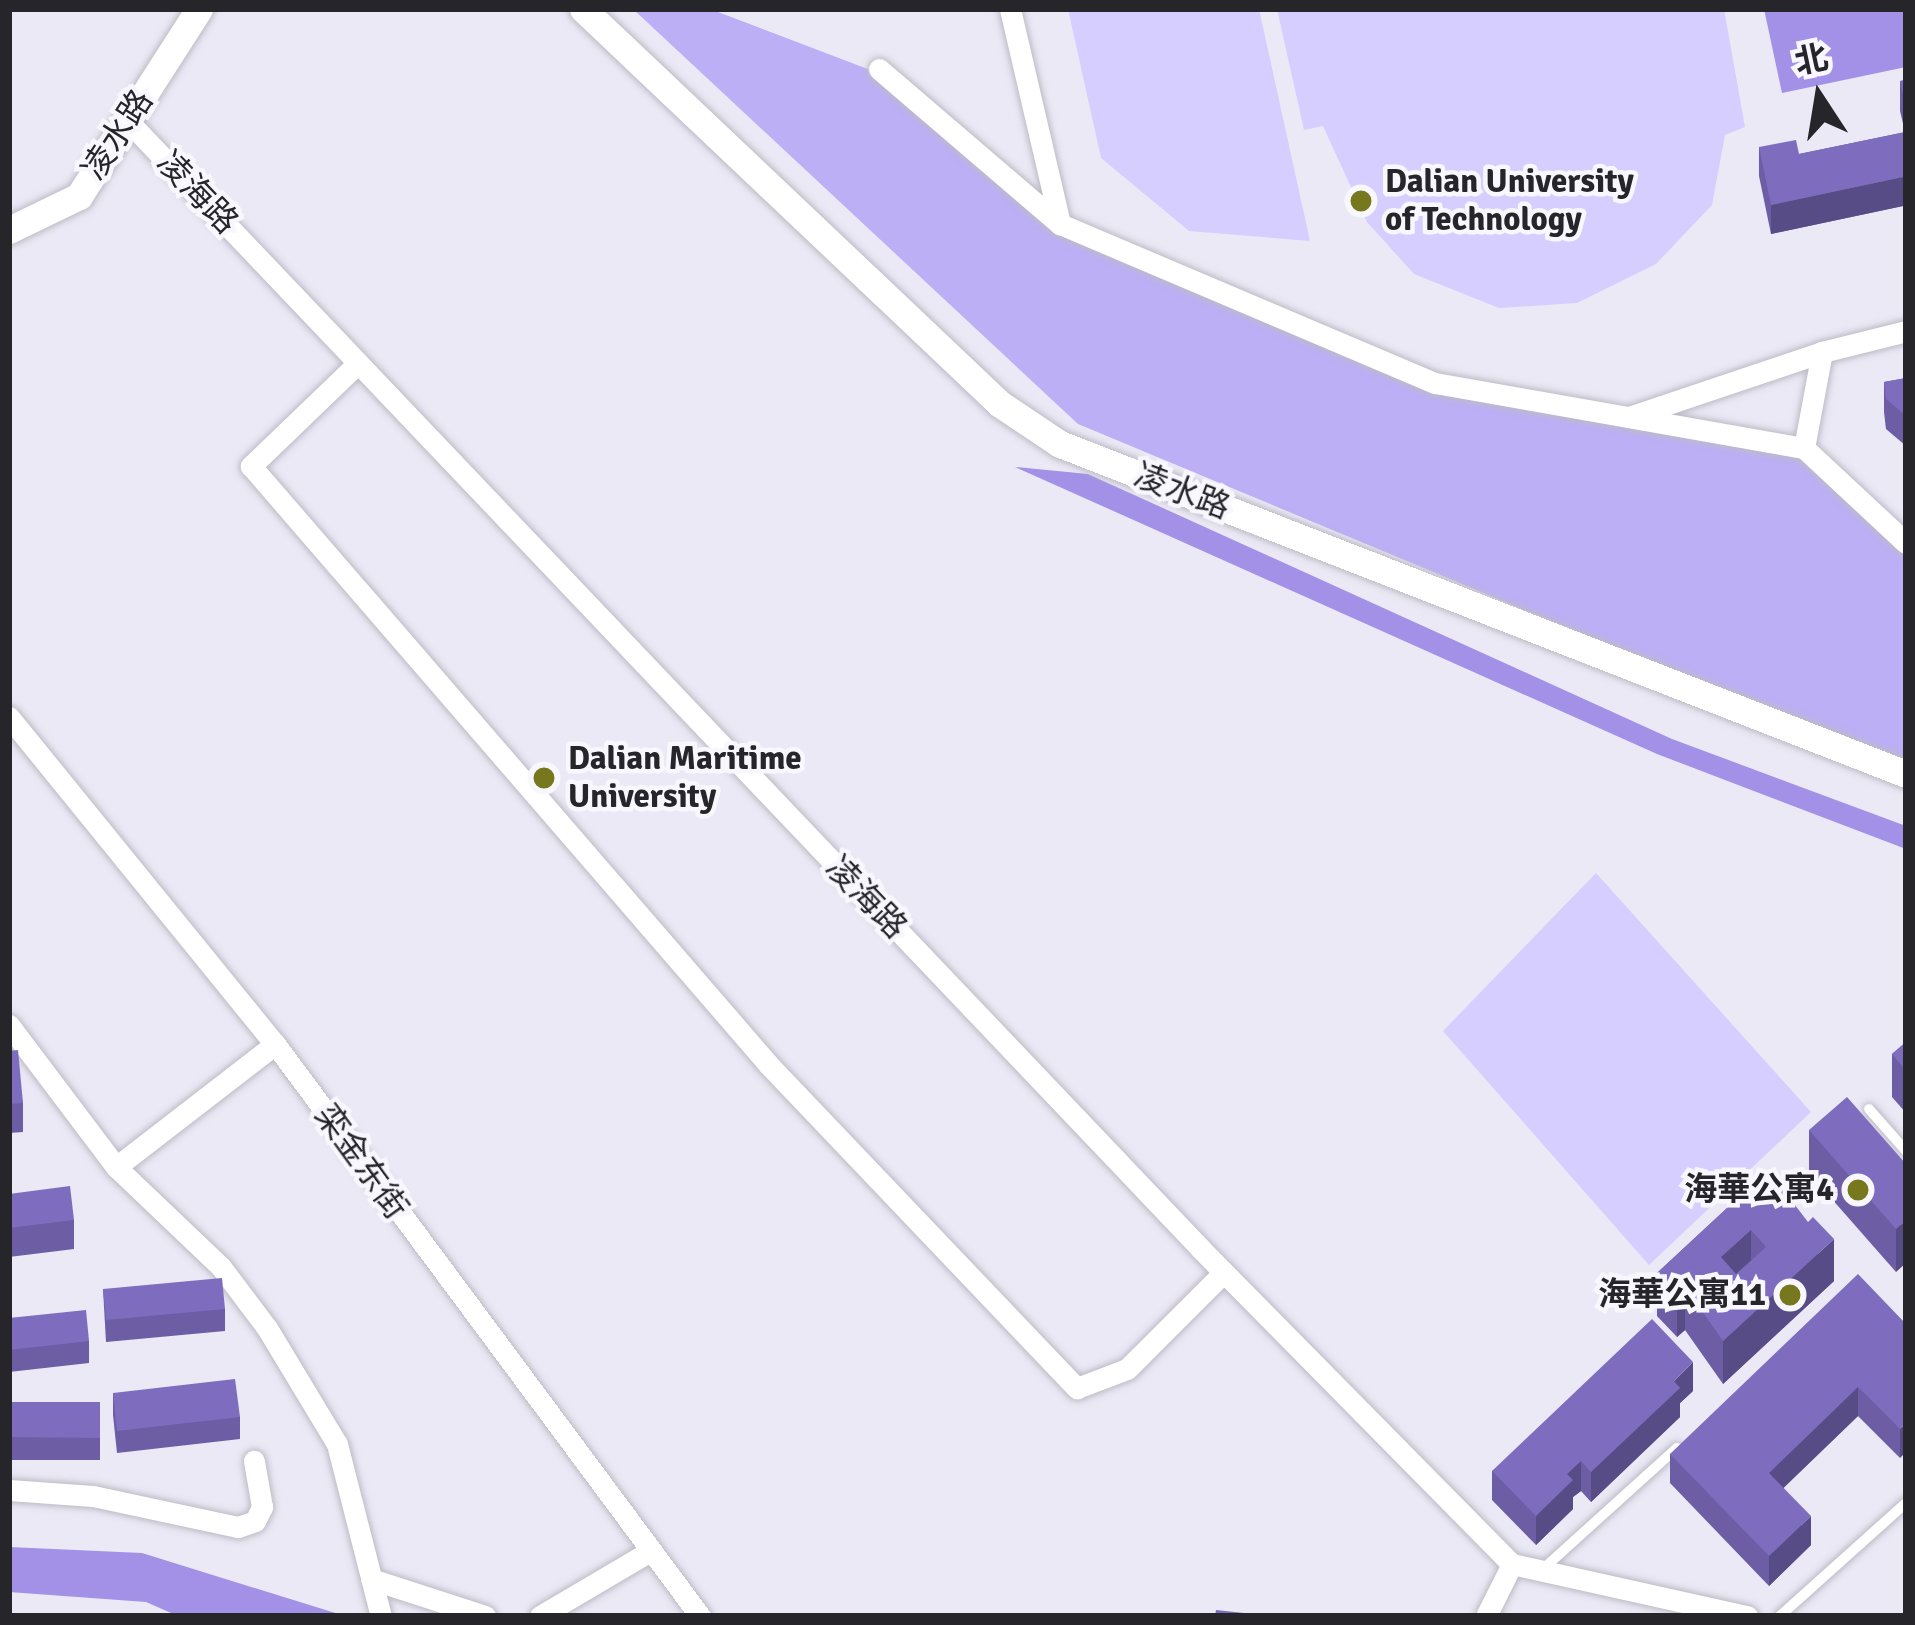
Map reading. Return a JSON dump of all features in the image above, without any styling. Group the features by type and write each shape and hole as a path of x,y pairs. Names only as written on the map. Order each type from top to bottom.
{"main road":[{"name":"凌水路","path":"9,230 79,196 199,9"},
{"name":"凌水路","path":"583,9 1000,404 1060,444 1906,773"}],"street":[{"path":"1010,9 1060,224"},
{"path":"879,69 946,134 1060,224 1435,383 1804,448 1906,543"},
{"name":"凌海路","path":"128,120 1223,1273 1512,1564"},
{"path":"1624,419 1822,352 1906,332"},
{"path":"1804,448 1822,352"},
{"path":"358,363 250,466 801,1098 1077,1388 1127,1369 1223,1273"},
{"name":"栾金东街","path":"9,717 274,1044 647,1553 700,1616"},
{"path":"9,1025 116,1168 221,1267 267,1328 338,1444 379,1609"},
{"path":"116,1168 274,1044"},
{"path":"9,1490 93,1496 238,1527 255,1521 262,1508 254,1460"},
{"path":"540,1616 647,1553"},
{"path":"1486,1616 1512,1564 1747,1616"},
{"path":"371,1579 485,1616"}],"lane":[{"path":"1869,1109 1906,1151"},
{"path":"1542,1570 1684,1442"},
{"path":"1780,1616 1906,1503"}],"shaded area":[{"path":"633,9 710,9 886,76 1060,224 1435,383 1804,448 1906,547 1906,769 1078,424"},
{"path":"1068,9 1259,9 1310,241 1189,231 1101,158"},
{"path":"1277,9 1724,9 1745,127 1725,135 1712,205 1656,264 1577,303 1499,308 1414,274 1367,222 1323,126 1304,130"},
{"path":"1764,9 1906,9 1906,67 1782,93"},
{"path":"1015,467 1088,474 1672,739 1906,826 1906,849 1657,754"},
{"path":"1596,873 1811,1112 1649,1265 1443,1031"},
{"path":"9,1547 142,1553 345,1616 178,1616 146,1602 9,1592"}],"building":[{"path":"1906,132 1906,192 1903,177 1771,205 1759,147 1796,140 1799,154"},
{"path":"1906,378 1906,416 1886,399 1884,382"},
{"path":"1906,1042 1906,1071 1892,1054"},
{"path":"18,1050 23,1103 9,1104 9,1051"},
{"path":"1847,1097 1906,1164 1906,1220 1896,1229 1809,1130"},
{"path":"1768,1170 1808,1222 1813,1217 1834,1239 1723,1341 1685,1287 1677,1294 1657,1273","holes":["1751,1230 1766,1247 1736,1274 1721,1257"]},
{"path":"70,1186 74,1220 9,1228 9,1194"},
{"path":"1858,1274 1906,1324 1906,1423 1900,1429 1858,1387 1769,1473 1811,1516 1769,1556 1670,1454"},
{"path":"222,1278 225,1309 106,1320 103,1289"},
{"path":"86,1310 89,1341 9,1350 9,1318"},
{"path":"1652,1319 1693,1362 1674,1381 1680,1388 1591,1472 1581,1461 1567,1474 1573,1480 1536,1516 1492,1471"},
{"path":"235,1379 240,1417 117,1431 113,1393"},
{"path":"9,1402 100,1402 100,1438 9,1437"},
{"path":"1216,1610 1273,1616 1215,1616"}],"place":[{"name":"Dalian University of Technology","path":"1361,201"},
{"name":"Dalian Maritime University","path":"544,778"},
{"name":"海華公寓4","path":"1858,1190"},
{"name":"海華公寓11","path":"1790,1295"}]}
